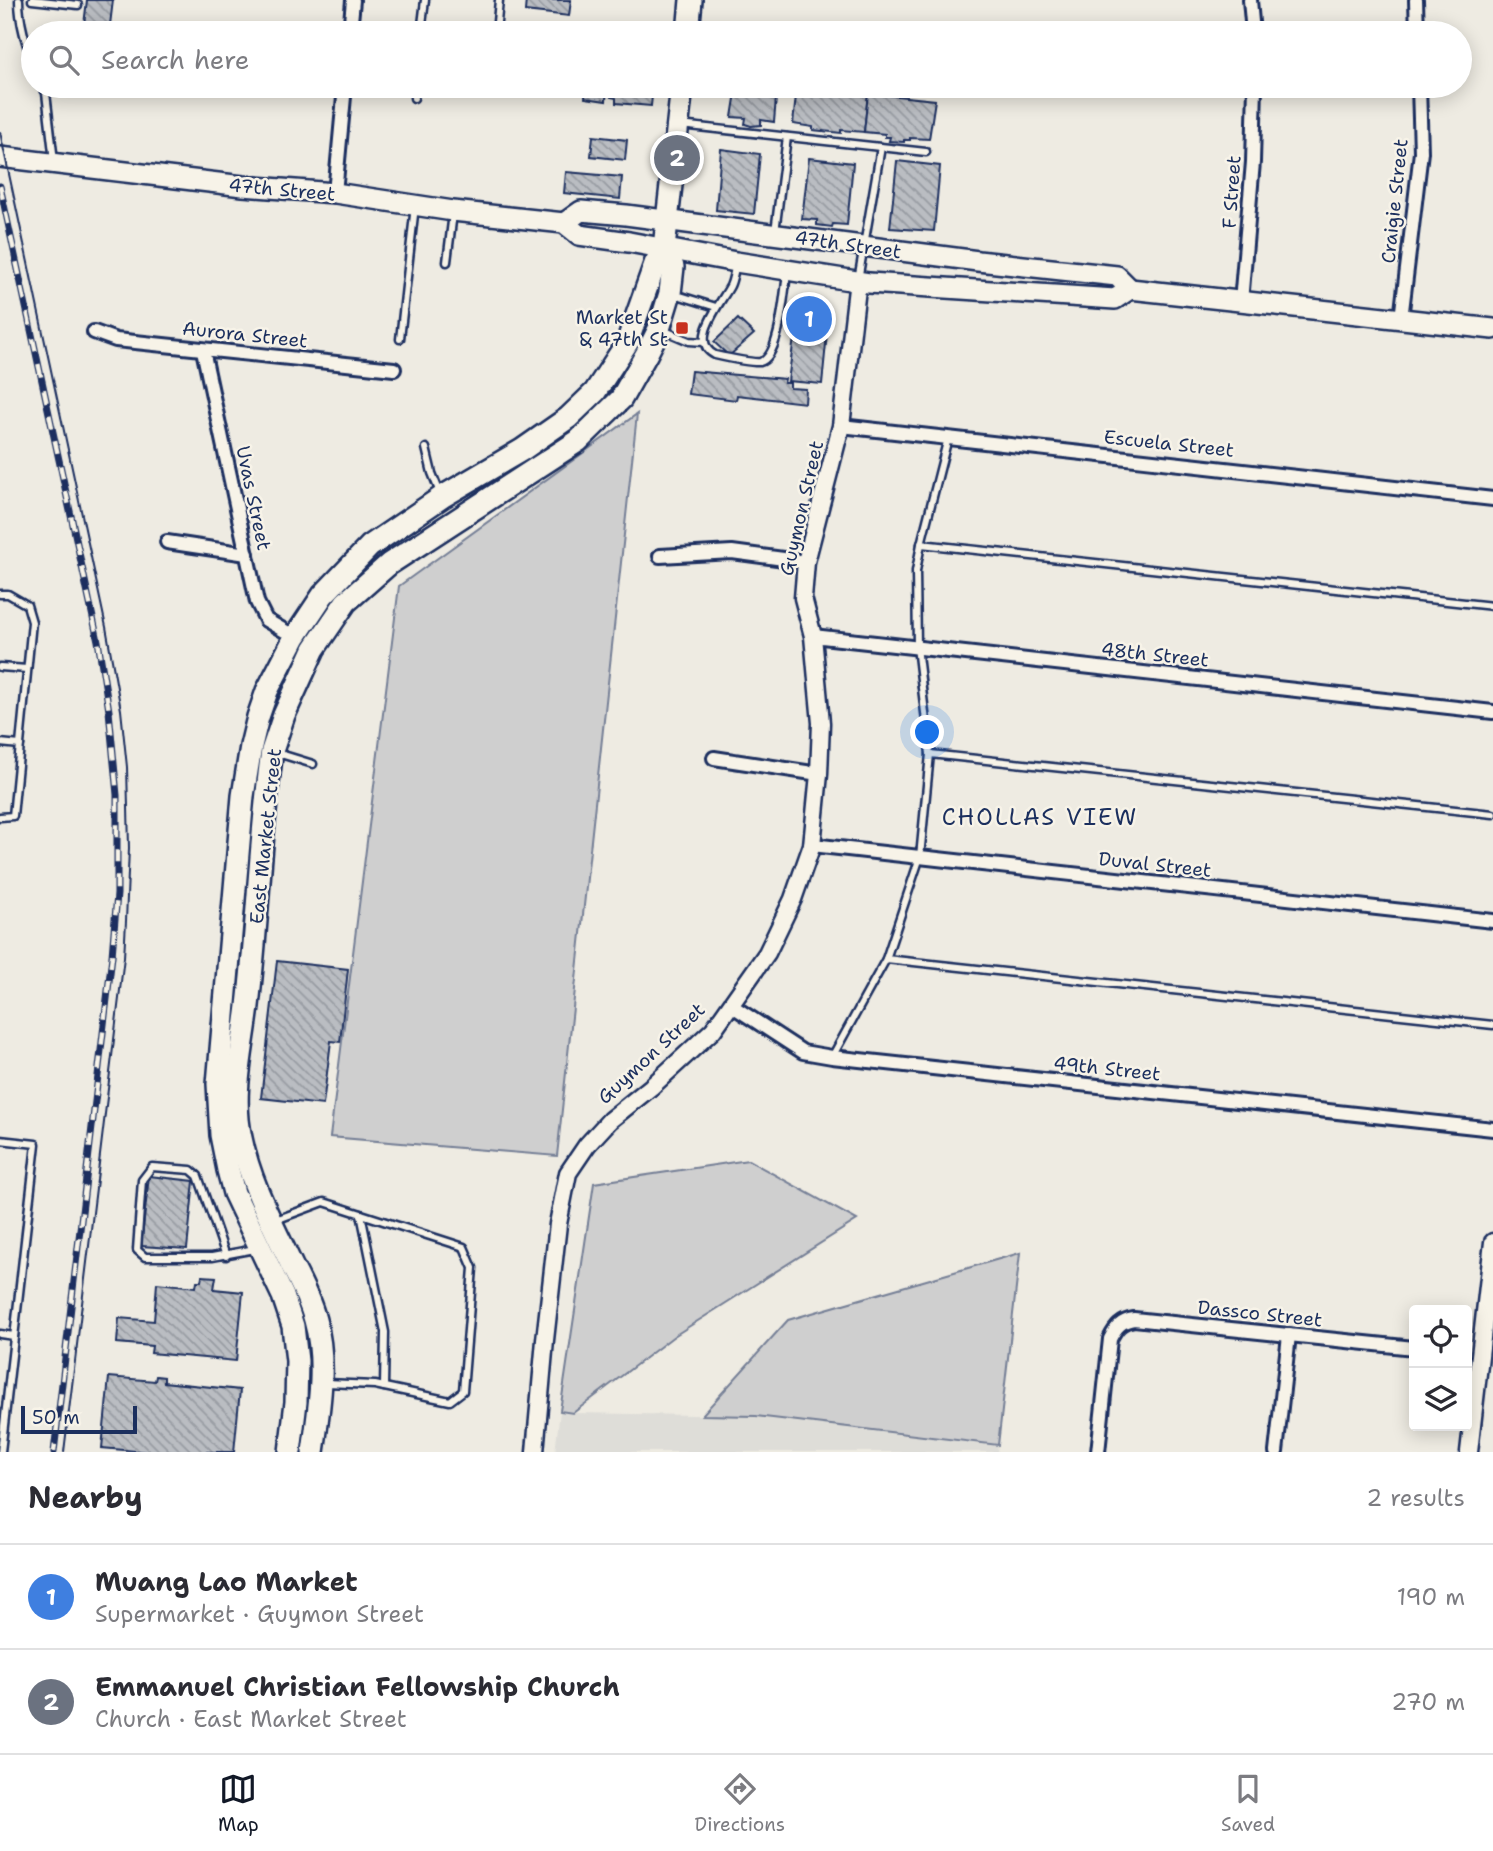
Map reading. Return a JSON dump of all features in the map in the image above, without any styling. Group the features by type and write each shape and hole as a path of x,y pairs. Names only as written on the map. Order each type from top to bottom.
{"main road":[{"path":"689,21 691,0"},
{"name":"East Market Street","path":"290,1452 296,1402 297,1361 293,1326 283,1296 234,1193 221,1135 218,1084 243,796 258,717 267,691 295,637 323,595 370,546 442,497 522,450 568,418 595,392 627,343 655,264 664,248 681,98"},
{"name":"47th Street","path":"0,157 243,186 335,193 453,211 564,223 579,235 869,283 1115,299 1130,289"},
{"name":"47th Street","path":"564,223 581,211 667,220 864,247 1117,276 1130,289 1493,329"},
{"name":"East Market Street","path":"313,1452 320,1382 320,1343 316,1320 250,1173 240,1137 237,1109 272,751 284,715 314,649 346,602 389,564 578,441 621,399 659,328 670,293 673,267 664,248"},
{"path":"272,751 271,715 300,646 295,637"}],"street":[{"path":"351,21 353,0"},
{"path":"1250,0 1251,21"},
{"path":"1416,0 1417,21"},
{"path":"335,193 344,98"},
{"name":"F Street","path":"1241,302 1253,162 1255,98"},
{"name":"Craigie Street","path":"1401,319 1421,152 1419,98"},
{"name":"Guymon Street","path":"535,1452 558,1223 569,1173 587,1145 610,1120 651,1087 713,1030 767,953 793,899 812,845 821,723 813,636 803,598 806,562 842,426 858,280"},
{"name":"Aurora Street","path":"94,332 116,340 394,369"},
{"name":"Uvas Street","path":"203,350 257,602 266,620 295,637"},
{"name":"Escuela Street","path":"842,426 1493,499"},
{"path":"167,542 247,554"},
{"path":"660,556 732,552 806,562"},
{"name":"48th Street","path":"813,636 1493,712"},
{"path":"714,758 819,774"},
{"name":"Duval Street","path":"812,845 1493,921"},
{"name":"49th Street","path":"731,1005 803,1052 832,1057 1493,1129"},
{"path":"1469,1452 1474,1355 1493,1242"},
{"name":"Dassco Street","path":"1098,1452 1110,1339 1115,1328 1124,1321 1134,1319 1409,1347"},
{"path":"1276,1452 1289,1335"}],"lane":[{"path":"19,0 21,22"},
{"path":"32,0 78,5"},
{"path":"422,21 425,0"},
{"path":"497,21 499,0"},
{"path":"47,98 54,163"},
{"path":"678,125 926,152"},
{"path":"775,234 787,137"},
{"path":"858,280 881,147"},
{"path":"400,339 415,205"},
{"path":"447,262 453,211"},
{"path":"736,262 731,284 716,307 704,342 708,352 715,355 760,362 769,357 777,340 788,270"},
{"path":"670,293 716,307"},
{"path":"659,328 689,341 704,342"},
{"path":"832,1057 886,959 920,858 930,754 917,647 916,570 948,438"},
{"path":"426,448 442,497"},
{"path":"921,544 1493,606"},
{"path":"0,593 8,594 27,605 32,622 13,816 0,817"},
{"path":"0,667 27,670"},
{"path":"0,743 20,745"},
{"path":"272,751 313,764"},
{"path":"930,754 1493,814"},
{"path":"886,959 1493,1025"},
{"path":"0,1140 36,1144 1,1452"},
{"path":"226,1256 198,1176 191,1170 152,1167 142,1180 137,1250 145,1257 226,1256 260,1247"},
{"path":"271,1221 324,1202 464,1247 473,1268 463,1391 450,1401 375,1385 320,1382"},
{"path":"362,1214 385,1332 384,1387"},
{"path":"0,1334 14,1336"}],"shaded area":[{"path":"637,414 557,1156 330,1137 399,586"},
{"path":"748,1160 857,1220 674,1336 573,1413 560,1411 594,1183"},
{"path":"1020,1253 998,1445 756,1416 702,1415 788,1320"},
{"path":"560,1411 756,1416 998,1445 997,1452 555,1452"}],"building":[{"path":"87,0 113,0 110,21 84,21"},
{"path":"526,0 571,0 569,16 525,11"},
{"path":"585,98 606,98 606,101"},
{"path":"616,98 652,98 651,106 616,103"},
{"path":"735,98 776,98 774,122 761,120 761,125 751,126 745,124 746,118 732,117"},
{"path":"796,98 867,98 864,132 813,130 813,127 793,124"},
{"path":"867,98 935,100 929,139 889,141 890,137 885,137 885,134 864,132"},
{"path":"593,136 627,140 625,160 591,156"},
{"path":"721,149 760,154 754,214 716,210"},
{"path":"809,158 853,163 847,225 817,225 817,220 802,219"},
{"path":"897,161 940,166 934,231 890,228"},
{"path":"566,172 622,177 620,199 564,193"},
{"path":"801,310 829,313 822,384 788,381 797,316 801,316"},
{"path":"738,319 754,334 729,356 714,342"},
{"path":"691,371 785,379 784,383 790,383 790,388 806,389 805,403 737,395 736,400 688,394"},
{"path":"277,961 348,969 340,1042 331,1041 323,1105 261,1098"},
{"path":"149,1176 194,1181 187,1249 141,1246"},
{"path":"202,1276 216,1277 214,1289 243,1292 236,1361 151,1353 152,1346 117,1343 119,1318 154,1321 157,1283 196,1287"},
{"path":"156,1376 164,1377 164,1382 240,1390 234,1452 147,1452 102,1448 109,1377 155,1381"}],"tram line":[{"path":"0,132 106,627 121,710 127,767 129,848 124,957 64,1452"}],"railway":[{"path":"0,186 98,641 109,711 117,795 117,894 112,956 54,1452"}],"place":[{"name":"Emmanuel Christian Fellowship Church","path":"677,158"},
{"name":"Muang Lao Market","path":"809,319"},
{"name":"Market St & 47th St","path":"682,328"}],"district":[{"name":"CHOLLAS VIEW","path":"1040,817"}]}
